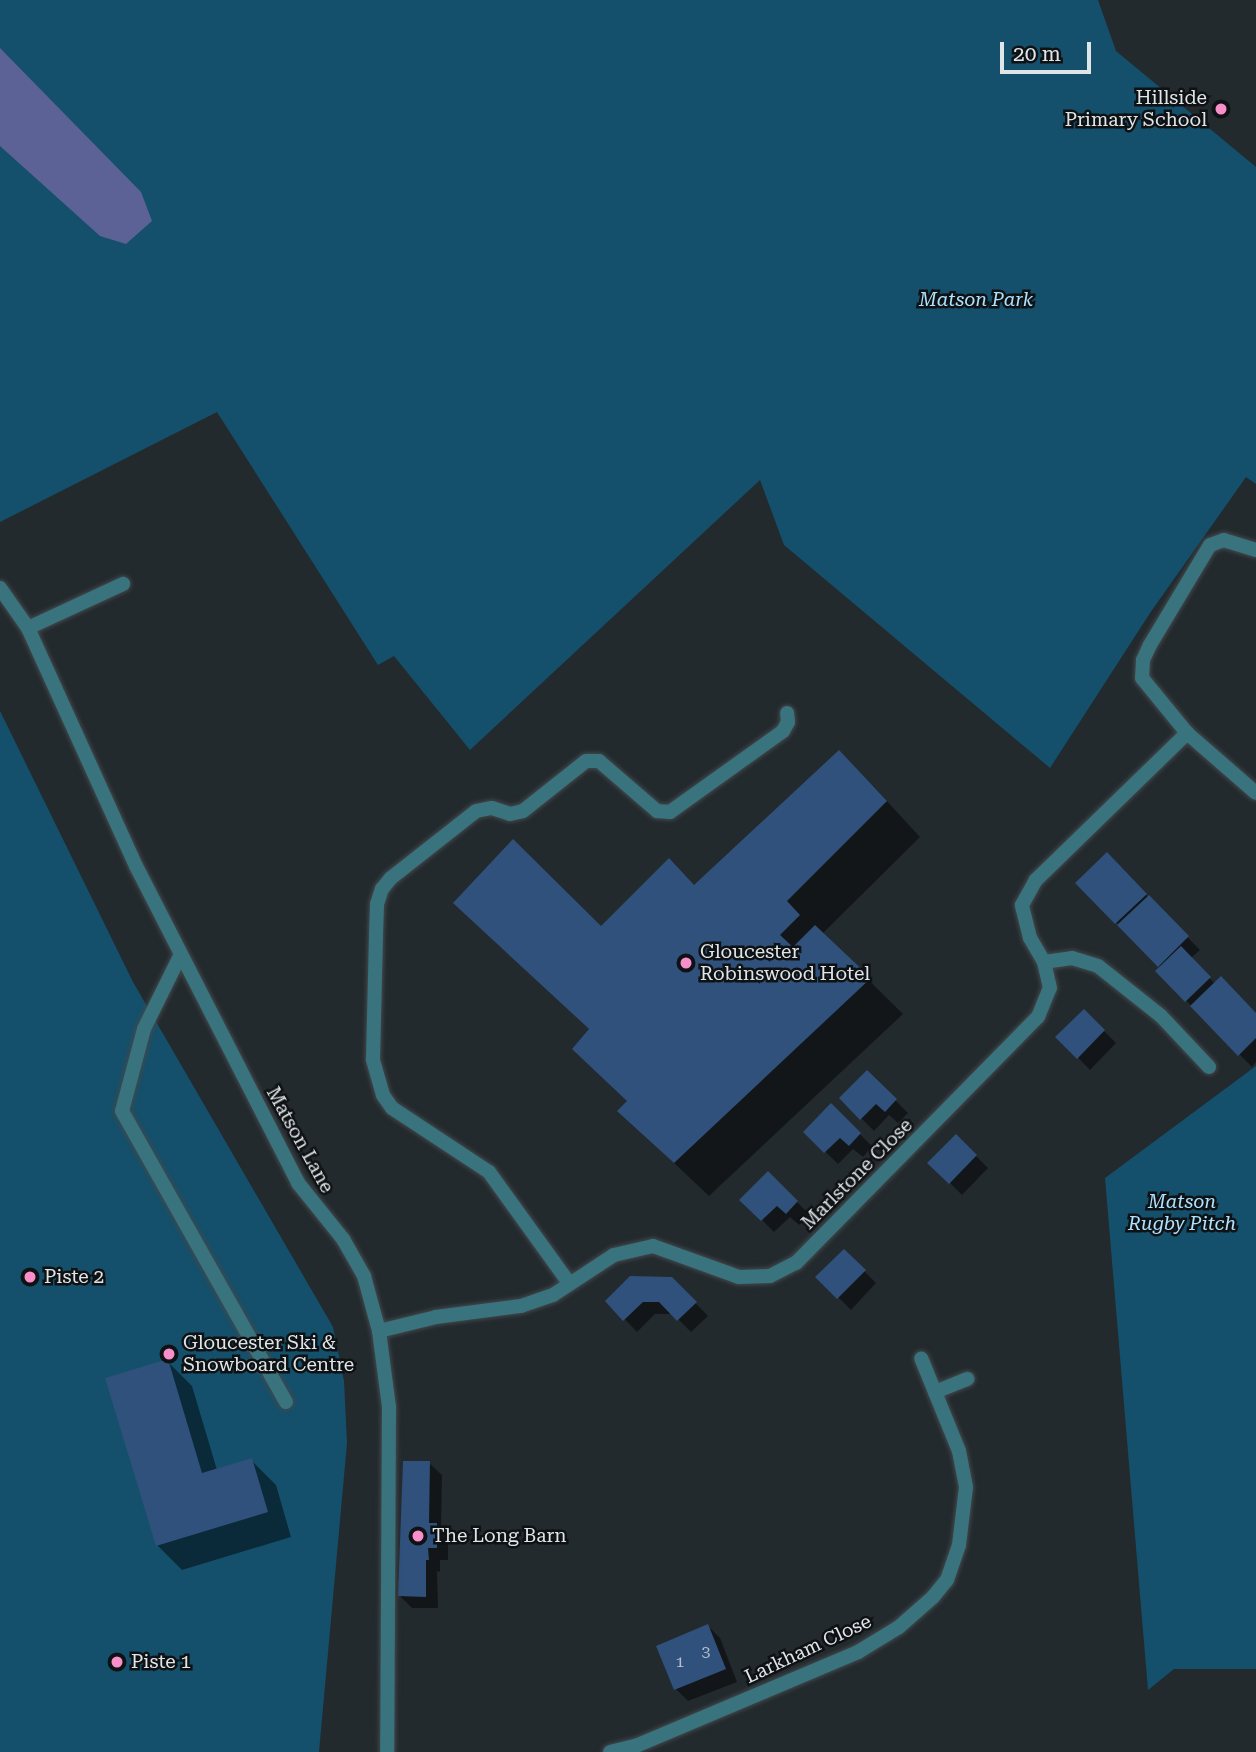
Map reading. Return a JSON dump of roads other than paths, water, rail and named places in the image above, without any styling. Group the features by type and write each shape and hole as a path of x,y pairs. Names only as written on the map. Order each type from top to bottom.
{"street":[{"path":"1256,550 1224,540 1210,545 1143,660 1142,678 1187,733 1256,793"},
{"path":"27,628 123,584"},
{"name":"Matson Lane","path":"0,588 27,628 135,866 298,1183 343,1239 364,1276 379,1331 389,1407 387,1752"},
{"path":"569,1283 488,1172 392,1108 383,1095 373,1059 377,904 382,889 391,878 476,811 492,807 510,814 523,811 586,761 599,761 657,811 670,812 783,731 788,722 787,713"},
{"name":"Marlstone Close","path":"379,1331 436,1317 521,1306 552,1295 614,1255 653,1246 739,1277 770,1276 796,1263 1038,1017 1050,988 1044,962 1030,938 1023,905 1036,880 1187,733"},
{"path":"180,956 144,1029 122,1111 286,1402"},
{"path":"1044,962 1072,958 1098,965 1161,1016 1209,1067"},
{"name":"Larkham Close","path":"610,1752 638,1745 858,1652 899,1627 933,1597 947,1580 959,1545 966,1487 959,1451 922,1359"},
{"path":"935,1392 967,1379"}],"place":[{"name":"Hillside Primary School","path":"1221,109"},
{"name":"Gloucester Robinswood Hotel","path":"686,963"},
{"name":"Piste 2","path":"30,1277"},
{"name":"Gloucester Ski & Snowboard Centre","path":"169,1354"},
{"name":"The Long Barn","path":"418,1536"},
{"name":"Piste 1","path":"117,1662"}],"park label":[{"name":"Matson Park","path":"976,300"},
{"name":"Matson Rugby Pitch","path":"1182,1213"}]}
